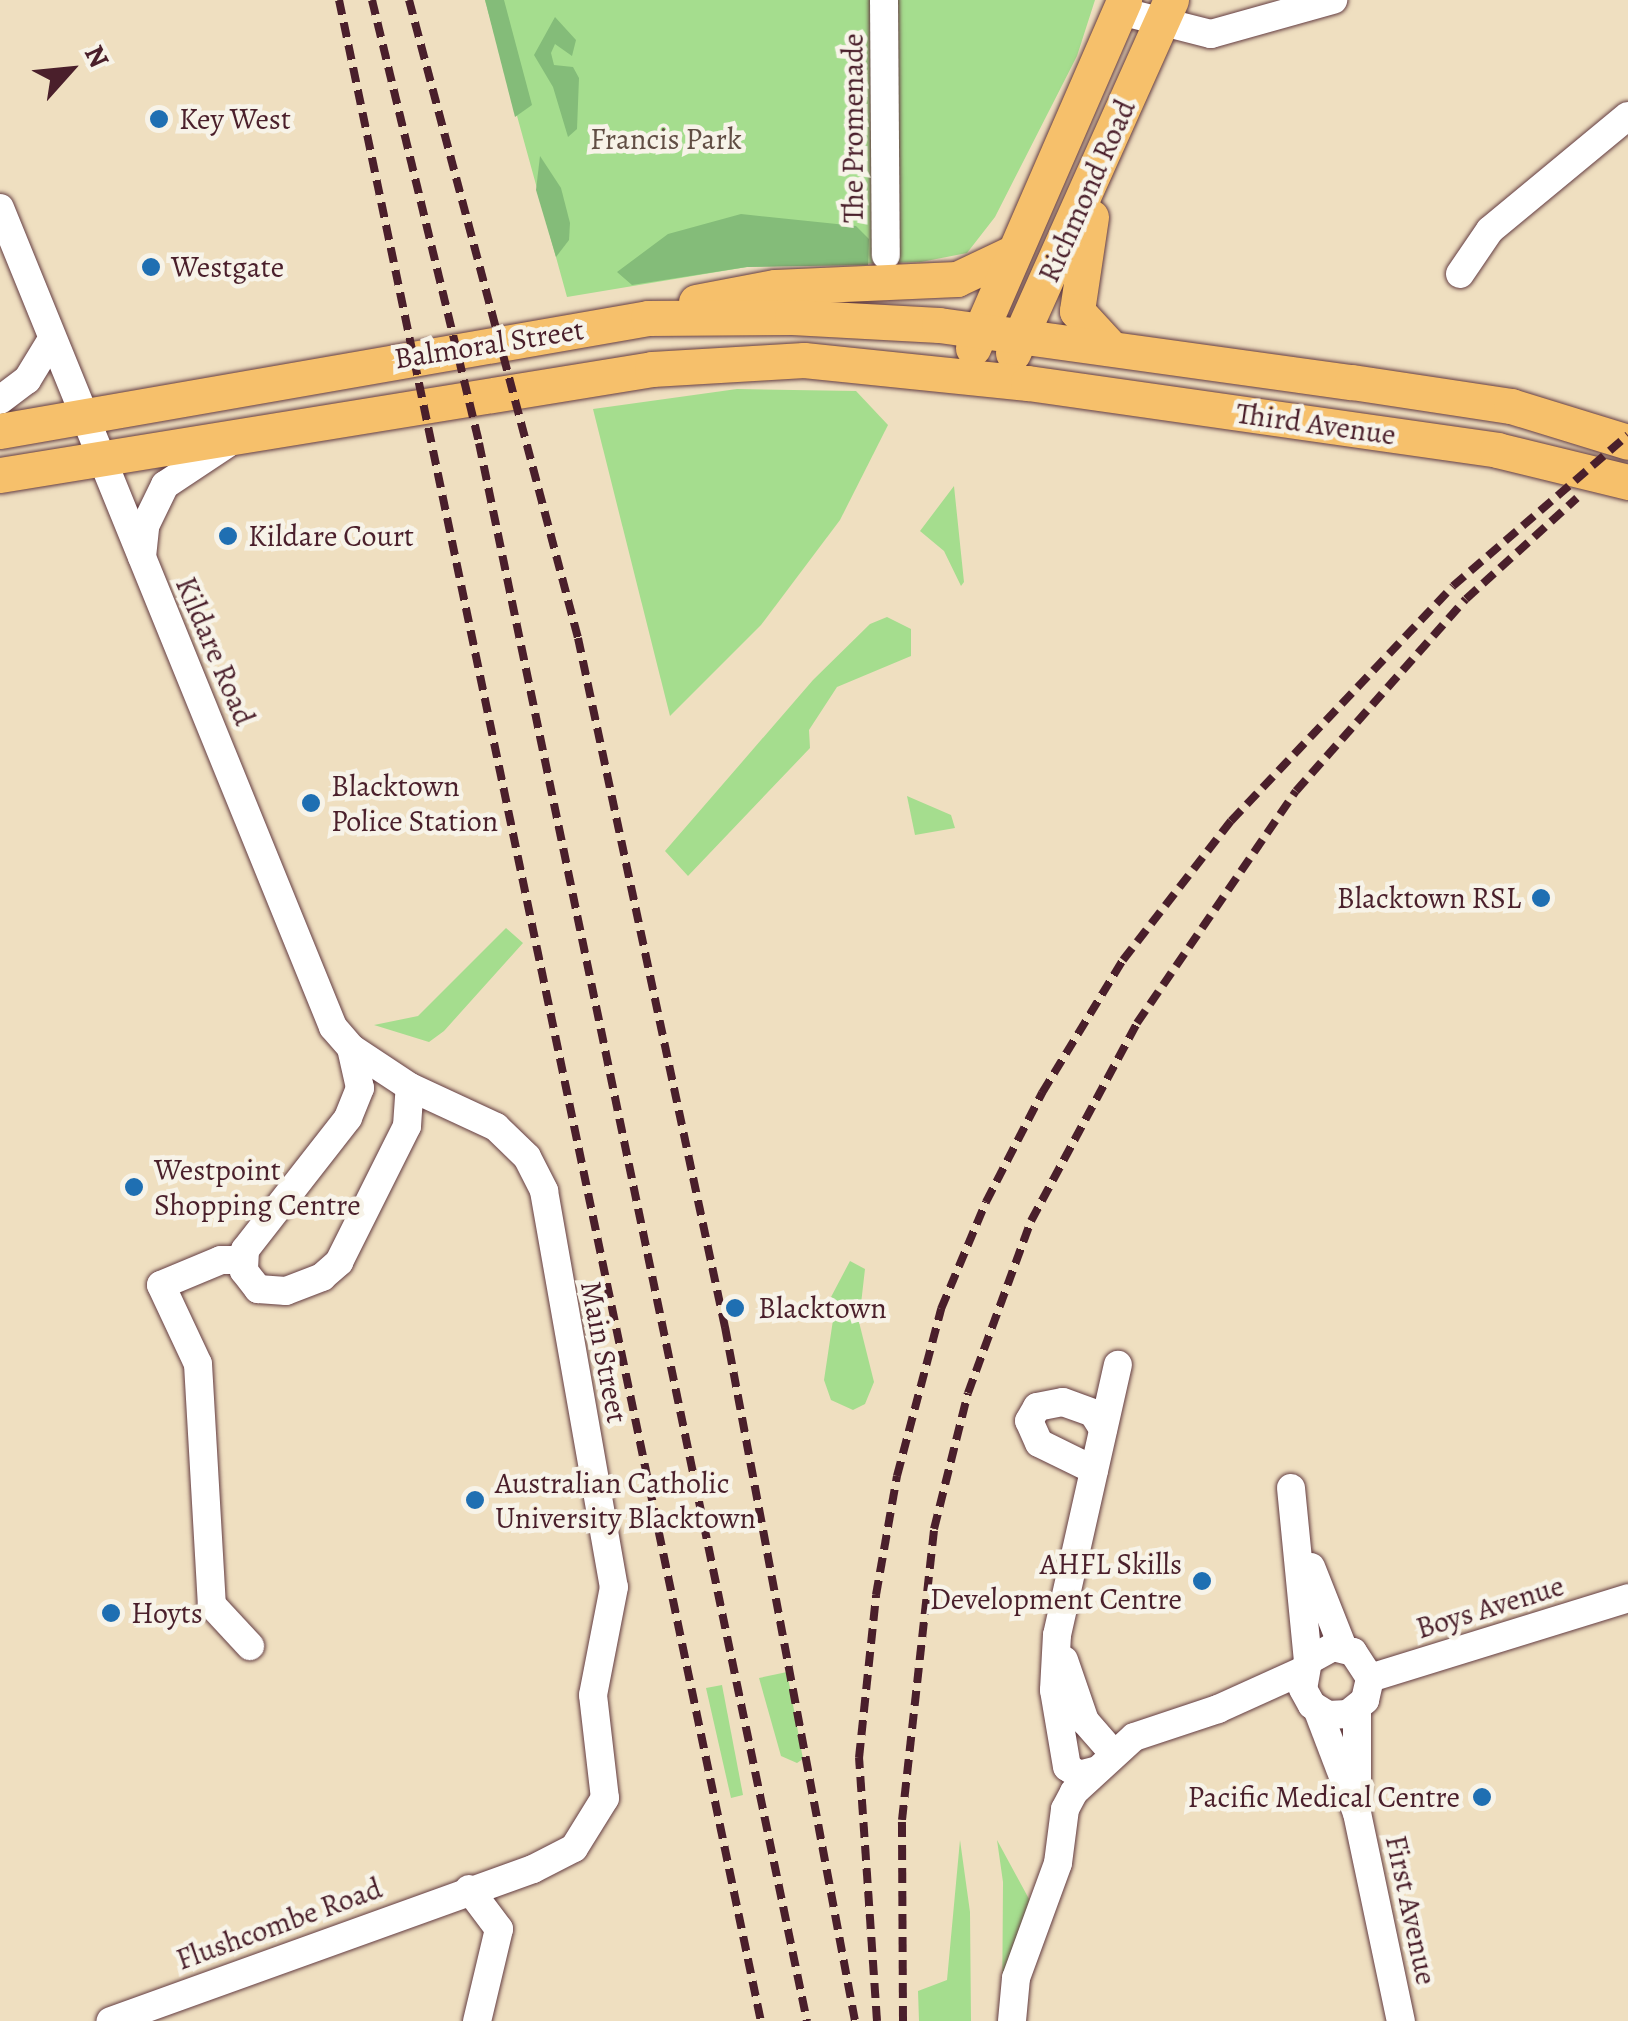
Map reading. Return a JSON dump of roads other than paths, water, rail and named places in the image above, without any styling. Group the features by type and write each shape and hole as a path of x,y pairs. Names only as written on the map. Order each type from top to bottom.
{"main road":[{"name":"Richmond Road","path":"959,376 1122,6"},
{"name":"Richmond Road","path":"1000,381 1167,12"},
{"path":"1104,153 1076,294 1086,325 1110,347"},
{"path":"648,318 775,287 957,279 1014,252"},
{"name":"Balmoral Street","path":"0,432 82,413 648,318 884,319 1021,336"},
{"name":"Third Avenue","path":"1021,336 1512,406 1628,442"},
{"name":"Balmoral Street","path":"0,475 250,431 731,362 804,360 1000,381"},
{"name":"Third Avenue","path":"1000,381 1498,450 1628,482"}],"street":[{"name":"The Promenade","path":"884,0 886,255"},
{"path":"1122,6 1167,12 1222,33 1334,0"},
{"path":"1460,274 1490,230 1628,116"},
{"name":"Kildare Road","path":"0,208 319,1000 351,1048 410,1087"},
{"path":"0,400 27,380 52,339"},
{"path":"142,560 145,526 165,485 184,467 250,431"},
{"path":"242,1260 348,1118 360,1088 351,1048"},
{"path":"242,1260 249,1280 268,1292 331,1270 407,1126 410,1087"},
{"name":"Main Street","path":"410,1087 496,1127 526,1157 544,1190 614,1587 594,1678 606,1785 602,1808 589,1832 558,1859 469,1889"},
{"path":"242,1260 220,1260 161,1286 198,1364 212,1605 250,1646"},
{"path":"1118,1364 1058,1635 1054,1690 1064,1760 1079,1775 1134,1737 1218,1709 1306,1666 1324,1649 1343,1648 1361,1658 1370,1678 1357,1709 1338,1716 1312,1705 1218,1709"},
{"path":"1094,1470 1039,1442 1029,1421 1038,1407 1063,1402 1093,1414 1103,1428"},
{"path":"1291,1488 1300,1538 1306,1666 1312,1705"},
{"path":"1300,1538 1343,1648"},
{"name":"Boys Avenue","path":"1370,1678 1628,1598"},
{"path":"1058,1635 1084,1720 1103,1761"},
{"name":"First Avenue","path":"1312,1705 1357,1813 1401,2021"},
{"name":"First Avenue","path":"1357,1709 1357,1813"},
{"path":"1012,2021 1016,1978 1058,1863 1064,1809 1103,1761"},
{"path":"469,1889 500,1929 477,2021"},
{"name":"Flushcombe Road","path":"112,2021 469,1889"}],"railway":[{"path":"339,0 761,2021"},
{"path":"372,0 479,443 807,2021"},
{"path":"409,0 578,638 725,1327 855,2021"},
{"path":"877,2021 859,1758 876,1595 897,1476 941,1309 986,1202 1042,1093 1123,960 1231,821 1453,586 1628,435"},
{"path":"903,2021 902,1820 934,1529 968,1393 1031,1221 1137,1023 1296,791 1466,599 1577,498"}],"place":[{"name":"Key West","path":"159,119"},
{"name":"Westgate","path":"151,267"},
{"name":"Kildare Court","path":"228,536"},
{"name":"Blacktown Police Station","path":"311,803"},
{"name":"Blacktown RSL","path":"1541,898"},
{"name":"Westpoint Shopping Centre","path":"134,1187"},
{"name":"Blacktown","path":"735,1308"},
{"name":"Australian Catholic University Blacktown","path":"475,1500"},
{"name":"AHFL Skills Development Centre","path":"1202,1581"},
{"name":"Hoyts","path":"111,1613"},
{"name":"Pacific Medical Centre","path":"1482,1797"}],"park label":[{"name":"Francis Park","path":"666,139"}]}
